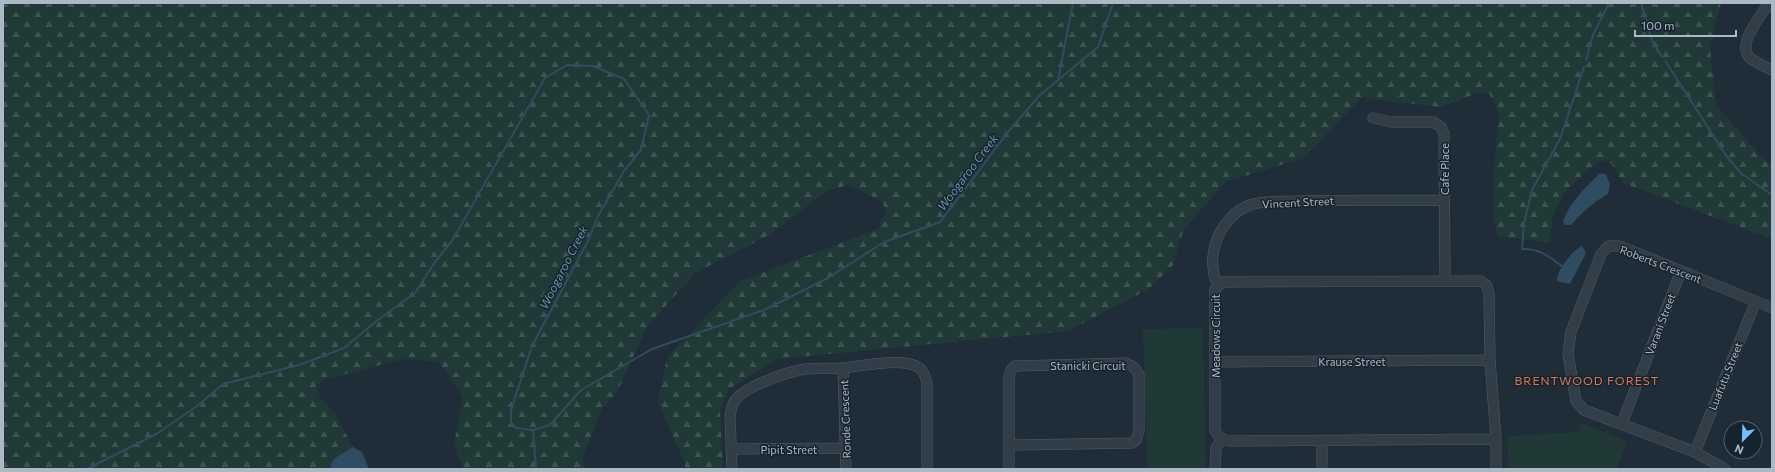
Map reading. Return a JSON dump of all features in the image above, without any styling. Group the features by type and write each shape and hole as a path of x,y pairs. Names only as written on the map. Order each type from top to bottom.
{"street":[{"path":"1769,3 1747,40 1745,48 1752,60 1772,70"},
{"name":"Cafe Place","path":"1373,118 1391,122 1433,122 1441,127 1444,134 1445,281"},
{"name":"Vincent Street","path":"1218,286 1214,277 1216,238 1224,223 1238,211 1251,204 1332,200 1444,200"},
{"name":"Roberts Crescent","path":"1725,469 1695,452 1622,423 1584,410 1576,400 1568,354 1571,332 1601,254 1608,246 1620,246 1772,308"},
{"name":"Varani Street","path":"1622,423 1681,271"},
{"name":"Meadows Circuit","path":"1222,438 1215,431 1214,294 1222,282 1480,281 1487,286 1490,294 1490,360 1496,439 1496,469"},
{"name":"Luafutu Street","path":"1695,452 1756,301"},
{"name":"Krause Street","path":"1215,362 1490,360"},
{"name":"Stanicki Circuit","path":"1009,469 1009,378 1011,370 1015,366 1126,363 1135,367 1137,370 1139,375 1139,431 1136,440 1132,443 1010,445"},
{"name":"Ronde Crescent","path":"732,469 730,416 735,401 740,395 754,386 800,369 843,368 869,364 907,364 920,368 924,373 927,383 927,469"},
{"name":"Ronde Crescent","path":"843,368 846,469"},
{"path":"1215,469 1215,453 1222,438 1230,441 1496,439"},
{"path":"1322,441 1322,469"},
{"name":"Pipit Street","path":"731,449 846,448"}],"green space":[{"path":"3,3 1721,3 1710,47 1716,106 1766,161 1772,165 1772,239 1623,183 1611,163 1600,160 1565,191 1552,218 1551,243 1498,236 1493,216 1493,182 1499,113 1489,93 1477,93 1441,107 1361,98 1304,158 1225,182 1183,231 1173,265 1149,289 1068,331 778,359 729,389 720,410 723,469 685,469 685,464 658,402 667,358 740,281 878,229 886,209 880,200 848,185 827,191 771,234 695,273 647,327 617,392 602,409 583,456 584,469 463,469 454,444 463,397 439,362 403,359 324,380 316,386 320,397 334,412 353,447 339,455 330,464 331,469 3,469"},
{"path":"1059,3 1081,3 1055,29"},
{"path":"1203,328 1206,469 1147,469 1143,329"},
{"path":"1582,423 1627,441 1617,469 1509,469 1507,436 1579,432"}],"water":[{"path":"1600,173 1606,174 1610,185 1608,194 1588,208 1571,225 1565,225 1563,222 1566,214 1574,201"},
{"path":"1582,246 1586,253 1570,284 1557,281 1559,272 1566,261 1574,251"},
{"path":"353,447 362,452 369,469 331,469 332,462 335,459"}],"waterway":[{"path":"1058,80 1073,3"},
{"name":"Woogaroo Creek","path":"87,469 158,433 197,406 223,384 299,365 344,348 379,319 415,293 435,262 452,241 545,78 567,65 593,66 624,79 649,115 641,150 624,171 598,216 588,241 532,346 511,410 511,423 516,428 533,430 550,425 581,390 652,349 764,310 828,278 884,242 940,222 1008,132 1039,96 1098,47 1113,3"},
{"path":"1586,60 1593,35 1609,3"},
{"path":"1641,3 1652,41 1662,57"},
{"path":"1666,62 1727,157 1742,174 1772,195"},
{"path":"1563,267 1548,256 1539,252 1529,249 1522,249 1524,223 1532,190 1560,139 1584,67"},
{"path":"533,430 536,469"}],"district":[{"name":"BRENTWOOD FOREST","path":"1587,380"}]}
